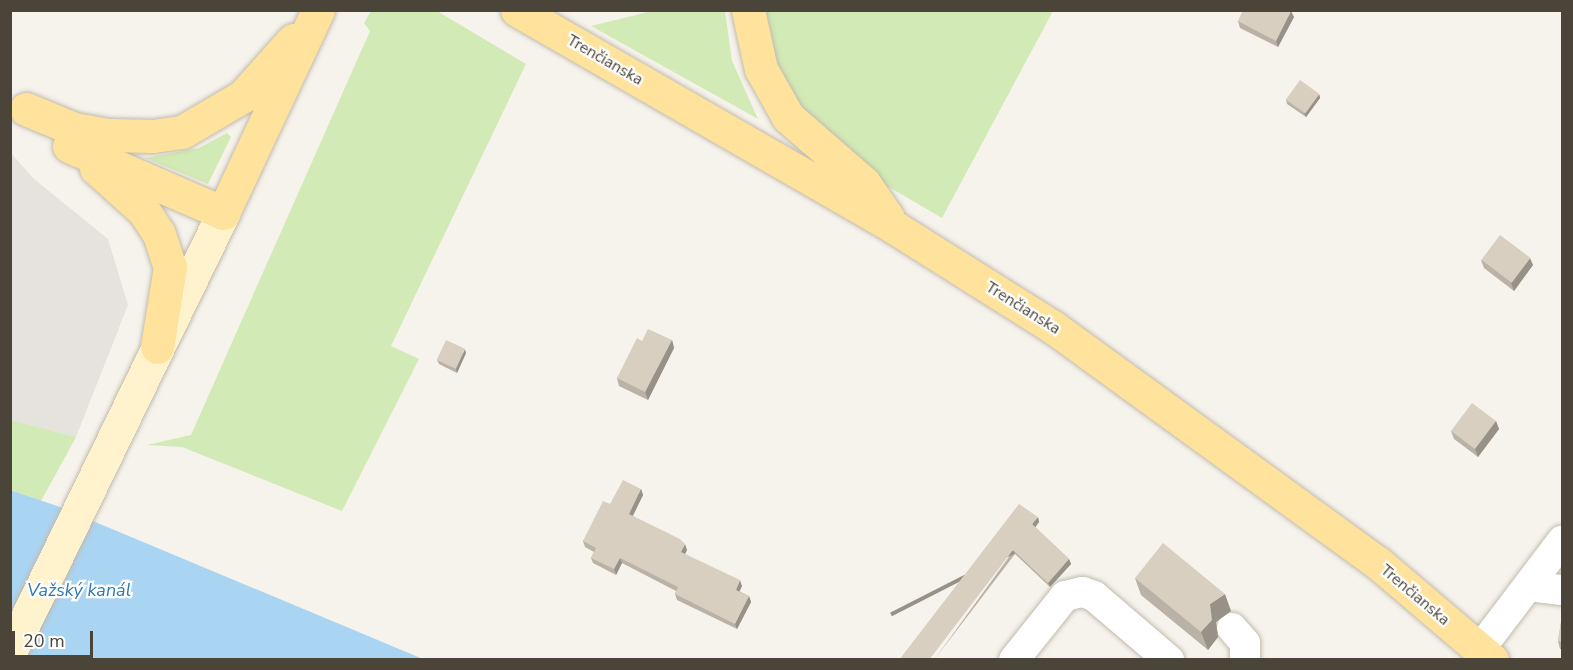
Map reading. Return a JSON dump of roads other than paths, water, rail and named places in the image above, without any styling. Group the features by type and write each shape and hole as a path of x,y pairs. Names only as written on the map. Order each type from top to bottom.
{"main road":[{"name":"Trenčianska","path":"517,10 894,227 1129,378 1378,564 1486,654"},
{"path":"748,10 761,69 788,117 864,183 894,227"},
{"path":"18,100 74,129 109,135 153,136 182,132 243,96 317,12"},
{"path":"10,652 223,213 317,12"},
{"path":"18,100 144,210 159,234 170,267 157,347"},
{"path":"69,146 223,213"}],"street":[{"path":"1486,654 1529,586 1563,541"},
{"path":"1529,586 1563,590"},
{"path":"1014,660 1065,596 1083,592 1095,596 1169,660"},
{"path":"1232,628 1245,643 1245,660"}],"water":[{"name":"Važský kanál","path":"10,490 57,506 423,659 33,659 11,648"}]}
